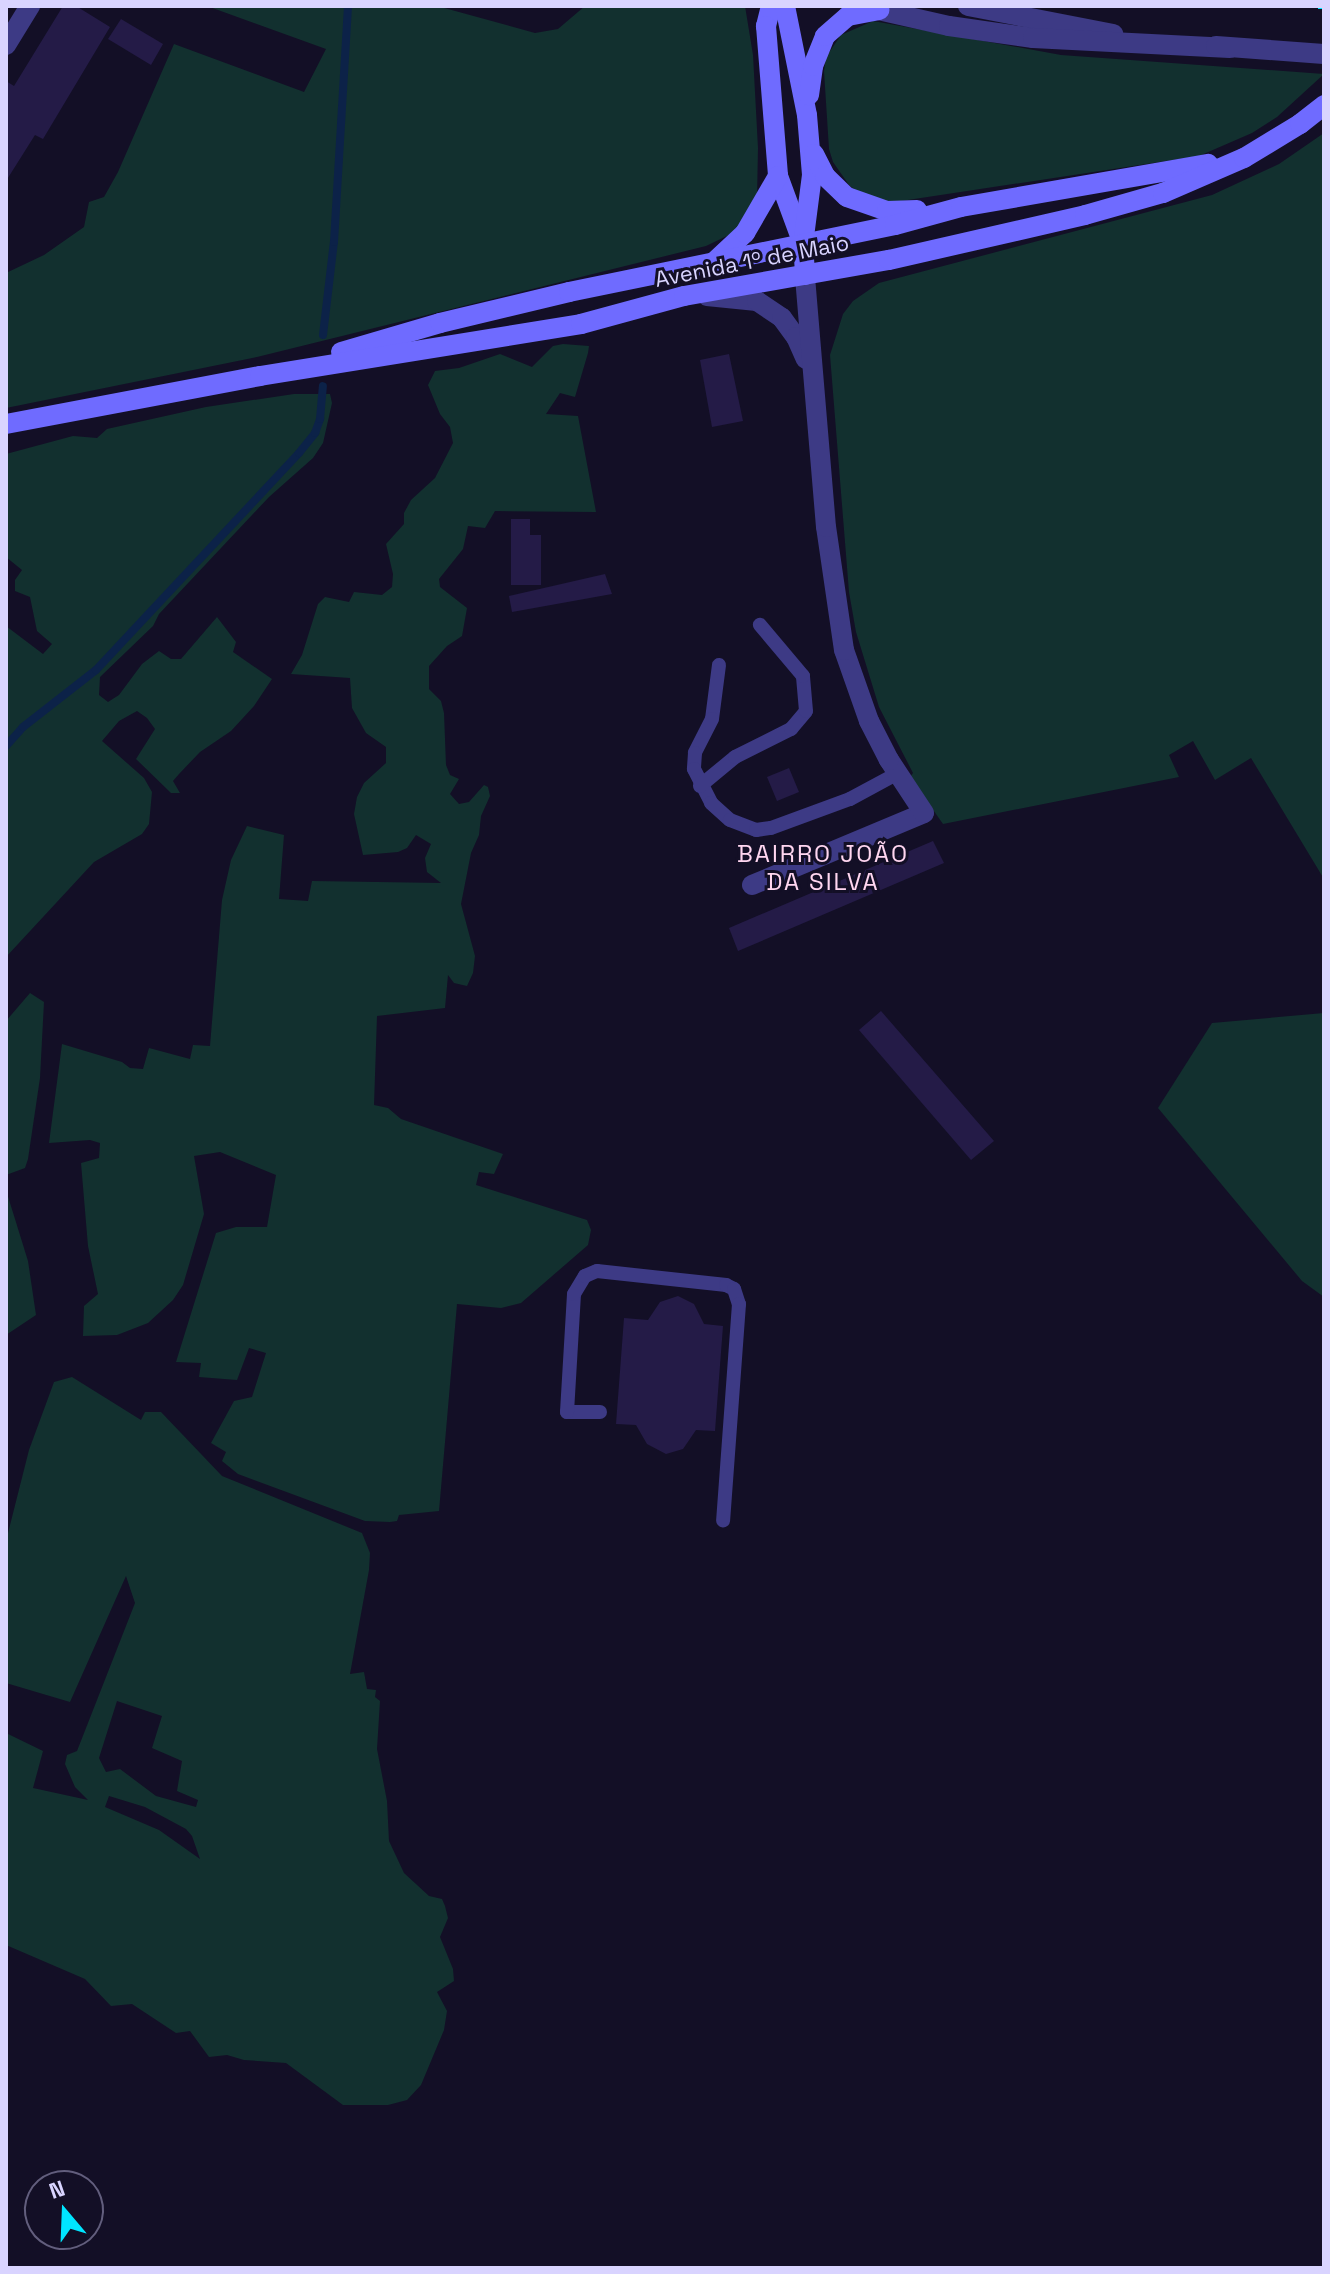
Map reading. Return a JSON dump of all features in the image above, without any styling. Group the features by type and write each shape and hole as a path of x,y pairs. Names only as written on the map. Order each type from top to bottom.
{"main road":[{"path":"771,6 766,26 778,176 803,244"},
{"path":"785,6 807,115 811,197 803,244 805,275"},
{"path":"807,115 813,66 825,36 848,16 870,8"},
{"name":"Avenida 1º de Maio","path":"6,424 260,376 581,324 684,296 889,260 1085,215 1163,193 1244,158 1300,124 1324,105"},
{"path":"809,143 825,176 847,197 864,206 887,211 961,207"},
{"name":"Avenida 1º de Maio","path":"260,376 440,323 961,207 1244,158"},
{"path":"713,263 745,233 778,176"}],"street":[{"path":"6,45 30,6"},
{"path":"968,6 1111,33 1230,48"},
{"path":"870,8 949,26 1033,38 1324,54"},
{"path":"752,885 924,813 869,721 844,650 826,527 805,275"},
{"path":"684,296 726,296 757,301 782,318 796,337 812,373"}],"lane":[{"path":"700,786 735,757 791,729 806,711 803,676 760,625"},
{"path":"719,665 712,719 695,753 694,769 711,803 730,820 756,830 850,799 898,773"},
{"path":"600,1412 567,1412 574,1294 585,1276 597,1271 726,1285 734,1289 739,1304 723,1520"}],"green space":[{"path":"207,6 437,6 535,33 558,29 585,6 745,6 753,55 758,148 757,199 733,233 706,246 257,357 6,408 6,273 44,255 84,227 89,202 104,197 118,172 174,44 304,92 326,49"},
{"path":"873,21 1061,55 1324,74 1277,117 1252,133 1199,156 888,203 860,194 849,185 833,162 829,149 824,71 826,57 841,35"},
{"path":"1324,133 1324,879 1251,758 1215,780 1193,741 1169,755 1179,777 943,824 910,777 913,773 879,707 856,632 849,592 830,355 843,314 853,301 879,283 1212,195 1279,164"},
{"path":"553,346 589,346 588,353 575,397 560,393 546,414 578,416 596,512 495,511 485,528 468,526 463,549 439,579 440,587 467,608 462,636 447,646 429,666 429,689 441,701 444,713 446,765 450,775 459,779 450,794 459,804 469,802 484,785 488,787 490,796 471,853 461,904 475,956 473,973 467,986 454,983 448,975 445,1008 377,1016 374,1105 388,1108 401,1119 503,1154 494,1174 479,1172 476,1185 587,1220 591,1230 588,1245 521,1303 501,1308 457,1304 439,1511 399,1515 397,1521 390,1522 365,1521 238,1474 222,1461 226,1452 211,1443 234,1401 252,1397 266,1353 249,1348 237,1380 199,1377 201,1363 176,1362 216,1233 236,1227 267,1227 276,1175 220,1152 194,1156 204,1214 183,1285 173,1300 148,1323 117,1335 83,1336 84,1306 98,1294 88,1246 81,1163 99,1158 100,1143 90,1140 49,1143 62,1044 122,1062 130,1068 143,1069 149,1048 190,1059 193,1045 210,1046 222,900 231,860 247,826 284,835 279,899 308,901 312,881 441,883 427,872 425,858 431,844 416,835 407,848 398,852 363,855 354,814 357,797 364,783 386,763 386,747 366,733 352,708 350,678 291,674 302,655 318,604 325,597 349,602 354,592 382,595 392,587 393,574 386,544 404,524 404,513 411,500 435,478 453,443 450,427 440,414 428,385 435,371 459,368 500,354 532,367"},
{"path":"294,394 330,394 332,403 323,443 313,458 269,497 159,614 153,626 100,677 99,695 108,702 119,695 142,664 159,651 171,659 181,659 217,617 236,642 233,652 272,679 254,706 231,731 200,752 173,781 180,793 171,793 136,759 155,729 147,718 137,711 119,721 102,741 144,778 152,792 149,824 142,834 94,862 6,957 6,626 43,654 52,644 37,631 30,597 15,591 15,580 22,570 6,557 6,454 73,436 97,438 107,429 206,407"},
{"path":"30,993 44,1002 40,1078 25,1168 6,1175 6,1021"},
{"path":"1324,1013 1324,1297 1302,1281 1158,1108 1212,1023"},
{"path":"6,1190 28,1261 36,1315 6,1335"},
{"path":"72,1377 141,1420 145,1412 161,1412 222,1476 362,1533 370,1553 369,1570 350,1674 364,1672 367,1689 376,1690 375,1697 380,1701 377,1749 387,1801 389,1841 404,1873 429,1896 442,1899 448,1918 440,1937 453,1969 454,1981 437,1992 447,2011 444,2030 421,2085 407,2100 388,2105 343,2105 286,2063 244,2060 227,2055 209,2057 190,2031 176,2033 132,2004 111,2006 85,1979 6,1945 6,1733 43,1751 33,1788 88,1800 75,1787 65,1764 67,1755 77,1751 135,1603 126,1576 70,1702 6,1683 6,1541 29,1450 54,1382","holes":["117,1701 162,1716 152,1748 182,1761 177,1791 198,1800 196,1807 156,1796 120,1769 106,1772 99,1758","109,1796 145,1807 186,1829 192,1836 200,1859 159,1830 105,1807"]}],"building":[{"path":"63,6 76,6 110,27 43,139 35,135 6,181 6,81 14,86"},
{"path":"121,19 163,44 151,65 108,39"},
{"path":"729,354 743,421 712,427 700,360"},
{"path":"511,519 530,519 530,535 541,535 541,585 511,585"},
{"path":"605,574 612,594 512,612 509,596"},
{"path":"789,768 799,792 777,801 767,777"},
{"path":"933,841 944,863 738,951 729,928"},
{"path":"881,1011 994,1141 971,1160 859,1030"},
{"path":"678,1296 694,1304 704,1324 723,1326 715,1431 696,1430 683,1449 666,1454 647,1444 636,1425 616,1424 624,1318 648,1320 660,1302"}],"waterway":[{"path":"323,335 334,242 348,6"},
{"path":"6,746 23,727 96,670 299,453 315,433 320,419 323,386"}],"railway":[{"path":"1318,6 1324,6"}],"district":[{"name":"BAIRRO JOÃO DA SILVA","path":"823,868"}]}
